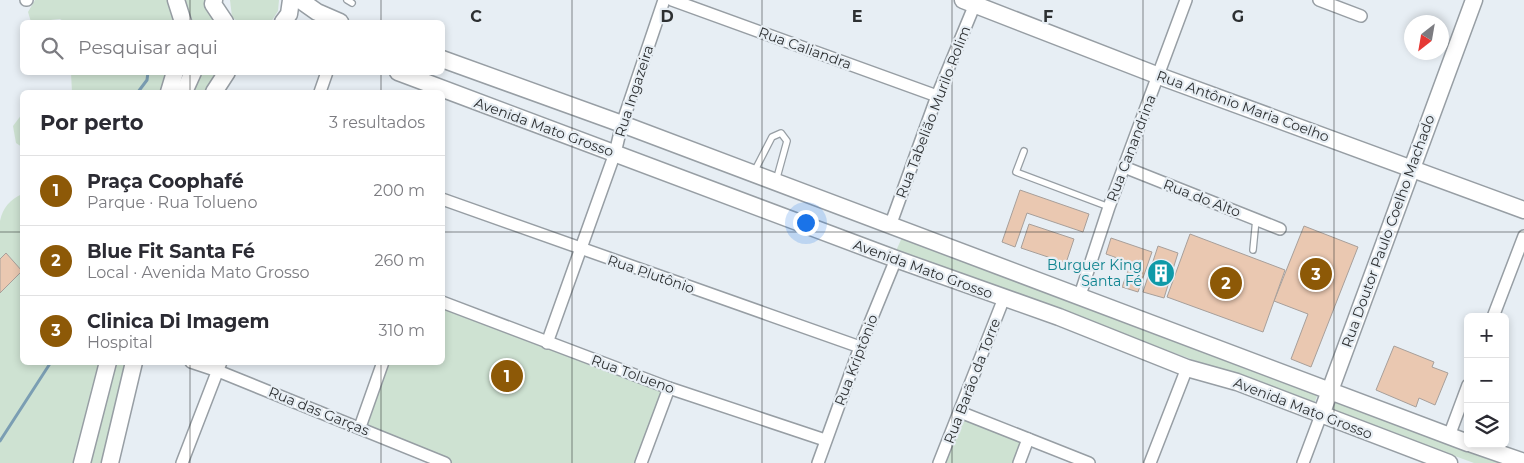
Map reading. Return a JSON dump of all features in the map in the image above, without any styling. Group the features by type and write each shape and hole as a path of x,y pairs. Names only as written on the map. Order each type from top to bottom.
{"main road":[{"path":"176,0 182,20"},
{"path":"284,20 289,14 292,0"},
{"path":"300,0 317,12 335,20"},
{"name":"Rua Doutor Paulo Coelho Machado","path":"1321,415 1474,0"},
{"name":"Rua Antônio Maria Coelho","path":"972,2 1159,76 1524,210"},
{"name":"Avenida Mato Grosso","path":"445,60 622,124 1079,298 1330,389 1464,442"},
{"path":"170,90 174,75"},
{"path":"185,90 192,75"},
{"path":"215,90 226,75"},
{"name":"Avenida Mato Grosso","path":"406,75 896,259 1059,317 1186,368 1236,382 1444,462"},
{"path":"896,259 906,241 924,238"},
{"path":"1059,317 1071,313 1079,298"},
{"path":"82,463 107,365"},
{"path":"110,463 133,365"},
{"path":"1484,448 1524,462"}],"street":[{"name":"Rua Ingazeira","path":"547,343 615,153 622,124 664,0"},
{"name":"Rua Caliandra","path":"672,0 937,96"},
{"name":"Rua Canandrina","path":"1079,298 1109,207 1186,0"},
{"path":"1319,0 1361,16"},
{"name":"Rua Tabelião Murilo Rolim","path":"890,226 972,2"},
{"path":"321,90 327,75"},
{"name":"Rua do Alto","path":"1124,167 1280,229"},
{"name":"Rua Plutônio","path":"445,200 581,250 860,347"},
{"path":"1495,313 1524,236"},
{"name":"Rua Kriptônio","path":"818,463 860,347 896,259"},
{"name":"Rua Barão da Torre","path":"940,463 1004,298"},
{"name":"Rua Tolueno","path":"445,303 669,388 825,440"},
{"path":"360,427 382,365"},
{"path":"182,463 220,367"},
{"name":"Rua das Garças","path":"220,367 445,463"},
{"path":"1150,463 1186,368"},
{"path":"641,463 669,388"},
{"path":"1448,436 1464,395"},
{"path":"960,412 1089,463"},
{"name":"Rua Doutor Paulo Coelho Machado","path":"1303,463 1321,415"},
{"path":"1019,463 1028,439"}],"lane":[{"path":"753,174 772,137 781,133 787,141 776,183"},
{"path":"1024,151 1016,172 1109,207"},
{"path":"1253,250 1256,219"}],"green space":[{"path":"35,0 206,0 213,20 30,20 28,12"},
{"path":"230,0 279,0 278,11 272,20 236,20 232,17"},
{"path":"71,75 221,75 209,90 72,90"},
{"path":"20,117 20,146 16,143 13,126"},
{"path":"20,195 20,365 132,365 107,463 0,463 0,221 8,204"},
{"path":"903,235 1319,391 1314,404 896,251"},
{"path":"445,303 669,388 641,463 445,463 360,427 382,365 445,365"},
{"path":"1322,391 1464,445 1464,448 1472,448 1512,463 1474,463 1317,406"},
{"path":"960,412 1028,439 1019,463 939,463"}],"building":[{"path":"1020,190 1089,214 1083,232 1027,213 1015,247 1002,242"},
{"path":"1029,224 1074,239 1066,263 1021,248"},
{"path":"1304,226 1358,247 1311,367 1291,359 1308,314 1274,301"},
{"path":"1190,234 1285,270 1263,332 1167,297"},
{"path":"1111,238 1152,252 1138,292 1122,287 1131,263 1106,254"},
{"name":"Burguer King Santa Fé","path":"1158,246 1178,253 1164,298 1143,292"},
{"path":"6,253 20,269 20,273 0,293 0,259"},
{"path":"1394,346 1434,362 1432,367 1448,373 1435,405 1419,398 1416,407 1376,390"}],"waterway":[{"path":"140,90 147,80 148,75"},
{"path":"0,441 49,365"}],"place":[{"name":"Burguer King Santa Fé","path":"1161,273"},
{"name":"Clinica Di Imagem","path":"1316,274"},
{"name":"Blue Fit Santa Fé","path":"1226,283"},
{"name":"Praça Coophafé","path":"507,376"}]}
